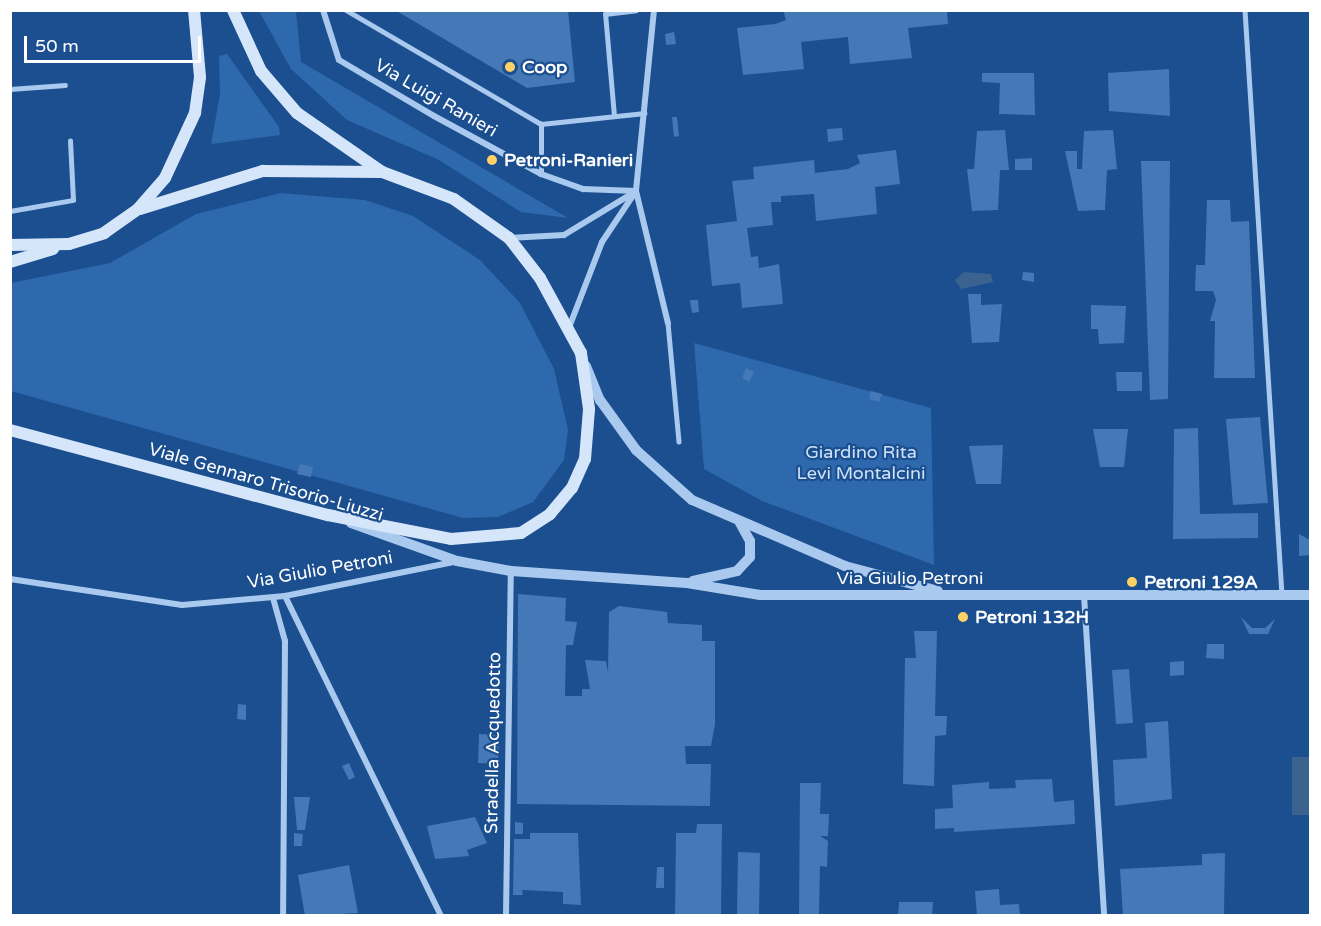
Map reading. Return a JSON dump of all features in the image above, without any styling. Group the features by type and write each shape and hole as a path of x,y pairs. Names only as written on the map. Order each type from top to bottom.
{"main road":[{"path":"10,262 104,233 138,209 165,178 195,113 200,77 194,10"},
{"path":"233,10 261,71 297,113 382,172 454,199 509,238 570,325 581,353 589,409 585,459 572,488 550,514 521,533 451,539 328,515"},
{"path":"138,209 263,171 382,172"},
{"path":"10,246 69,244"},
{"path":"10,422 40,438"},
{"name":"Viale Gennaro Trisorio-Liuzzi","path":"10,430 328,515"}],"street":[{"name":"Via Luigi Ranieri","path":"323,10 339,60 541,174 584,189 636,191"},
{"path":"654,10 636,191 668,323"},
{"path":"509,238 564,235 636,191"},
{"path":"570,325 602,242 636,191"},
{"path":"581,353 600,400 636,450 692,500 740,523 845,566 953,595"},
{"name":"Viale Gennaro Trisorio-Liuzzi","path":"328,515 457,561 511,572"},
{"path":"687,583 737,571 750,556 750,541 740,523"},
{"name":"Via Giulio Petroni","path":"10,579 182,605 273,598 457,561"},
{"name":"Via Giulio Petroni","path":"511,572 687,583 760,595 1311,595"},
{"name":"Stradella Acquedotto","path":"506,915 511,572"},
{"path":"1084,595 1104,915"},
{"path":"285,596 441,915"},
{"path":"273,598 285,641 283,915"}],"lane":[{"name":"Via Luigi Ranieri","path":"346,10 541,124"},
{"path":"614,116 605,14 636,10"},
{"path":"1245,10 1282,595"},
{"path":"10,89 65,85"},
{"path":"541,174 541,124 644,113"},
{"path":"10,211 73,200 70,141"},
{"path":"668,323 679,441"}],"green space":[{"path":"259,11 296,11 301,62 568,218 521,212 439,160 347,120 291,69"},
{"path":"227,54 279,127 280,135 211,144 220,94 219,56"},
{"path":"281,193 365,200 413,216 480,260 520,303 554,369 568,430 564,460 533,502 498,517 463,518 11,391 11,283 110,263 196,214"},
{"name":"Giardino Rita Levi Montalcini","path":"694,343 931,408 934,565 762,501 704,469"}],"shaded area":[{"path":"964,272 991,274 993,282 961,289 955,280"},
{"path":"1292,757 1310,757 1310,815 1292,815"}],"building":[{"path":"395,10 568,10 575,82 527,88"},
{"path":"783,10 947,10 948,24 908,28 912,58 850,64 848,37 801,42 804,69 743,75 737,28 775,24 786,20"},
{"path":"674,32 676,44 666,45 665,34"},
{"path":"1169,69 1170,116 1109,111 1108,73"},
{"path":"982,73 1034,73 1035,115 999,114 1000,83 982,82"},
{"path":"672,117 677,117 679,136 674,137"},
{"path":"842,128 843,140 828,142 827,129"},
{"path":"1005,130 1009,170 1000,170 998,210 972,211 967,169 974,169 977,131"},
{"path":"1113,130 1117,169 1107,170 1105,210 1078,211 1065,151 1077,151 1077,169 1082,169 1084,131"},
{"path":"896,150 900,184 875,187 877,214 816,221 814,194 781,196 781,202 771,202 773,225 747,228 751,257 758,256 759,268 779,264 783,304 742,308 740,283 712,286 706,225 737,221 732,181 754,179 753,167 814,160 815,173 848,169 860,163 857,155"},
{"path":"1032,158 1032,170 1015,170 1015,159"},
{"path":"1141,161 1170,161 1168,399 1150,400"},
{"path":"1207,200 1230,200 1231,222 1249,221 1255,378 1214,378 1215,321 1210,321 1216,300 1213,291 1195,291 1196,265 1205,265"},
{"path":"1023,272 1034,273 1034,282 1022,280"},
{"path":"968,294 981,294 981,305 1002,304 999,342 972,343"},
{"path":"690,300 698,300 699,312 692,313"},
{"path":"1091,305 1126,306 1124,343 1099,344 1098,329 1091,329"},
{"path":"746,368 754,372 749,382 742,378"},
{"path":"1116,372 1142,372 1142,391 1117,391"},
{"path":"871,391 882,394 879,402 869,399"},
{"path":"1260,417 1268,503 1233,505 1226,419"},
{"path":"1198,428 1200,514 1258,513 1258,538 1173,539 1174,429"},
{"path":"1093,429 1128,429 1124,467 1100,467"},
{"path":"1003,445 1001,484 976,484 969,446"},
{"path":"300,464 313,467 311,477 297,474"},
{"path":"1299,534 1310,540 1310,555 1299,556"},
{"path":"518,594 566,598 565,621 577,622 573,645 566,645 565,696 582,696 582,689 590,689 585,660 606,661 608,672 609,612 619,606 667,612 668,623 702,625 702,641 715,641 715,724 711,746 685,746 686,764 711,764 710,806 517,804"},
{"path":"1241,617 1252,628 1265,628 1275,619 1268,634 1249,634"},
{"path":"914,631 937,631 935,716 947,716 946,735 935,736 934,786 903,784 905,658 916,658"},
{"path":"1207,644 1224,644 1224,659 1206,658"},
{"path":"1184,661 1184,675 1170,676 1170,662"},
{"path":"1129,669 1133,723 1116,724 1112,670"},
{"path":"238,704 246,705 246,720 237,719"},
{"path":"1168,721 1172,799 1115,806 1113,760 1147,758 1145,723"},
{"path":"479,734 499,735 498,764 478,763"},
{"path":"349,763 355,777 349,780 342,766"},
{"path":"1052,779 1054,802 1074,800 1075,824 954,832 954,828 935,829 935,809 953,808 952,785 989,782 989,789 1016,788 1015,780"},
{"path":"800,783 821,783 820,814 829,814 828,836 820,836 828,841 827,867 820,866 819,916 799,916"},
{"path":"294,797 310,797 305,830 297,830"},
{"path":"475,817 487,843 467,850 469,856 435,859 427,826"},
{"path":"515,822 523,823 523,834 515,834"},
{"path":"697,824 722,824 721,916 675,916 676,833 696,833"},
{"path":"294,833 303,834 302,846 294,846"},
{"path":"530,833 578,833 581,905 563,904 563,892 522,890 523,895 513,895 514,839 530,839"},
{"path":"738,852 760,853 759,916 737,916"},
{"path":"1225,853 1224,916 1123,916 1120,869 1202,865 1202,854"},
{"path":"349,865 358,913 305,916 298,875"},
{"path":"657,867 664,867 664,888 656,888"},
{"path":"999,889 1000,905 1019,904 1020,916 977,916 975,891"},
{"path":"899,902 933,902 932,916 898,916"}],"place":[{"name":"Coop","path":"510,67"},
{"name":"Petroni-Ranieri","path":"492,160"},
{"name":"Petroni 129A","path":"1132,582"},
{"name":"Petroni 132H","path":"963,617"}]}
